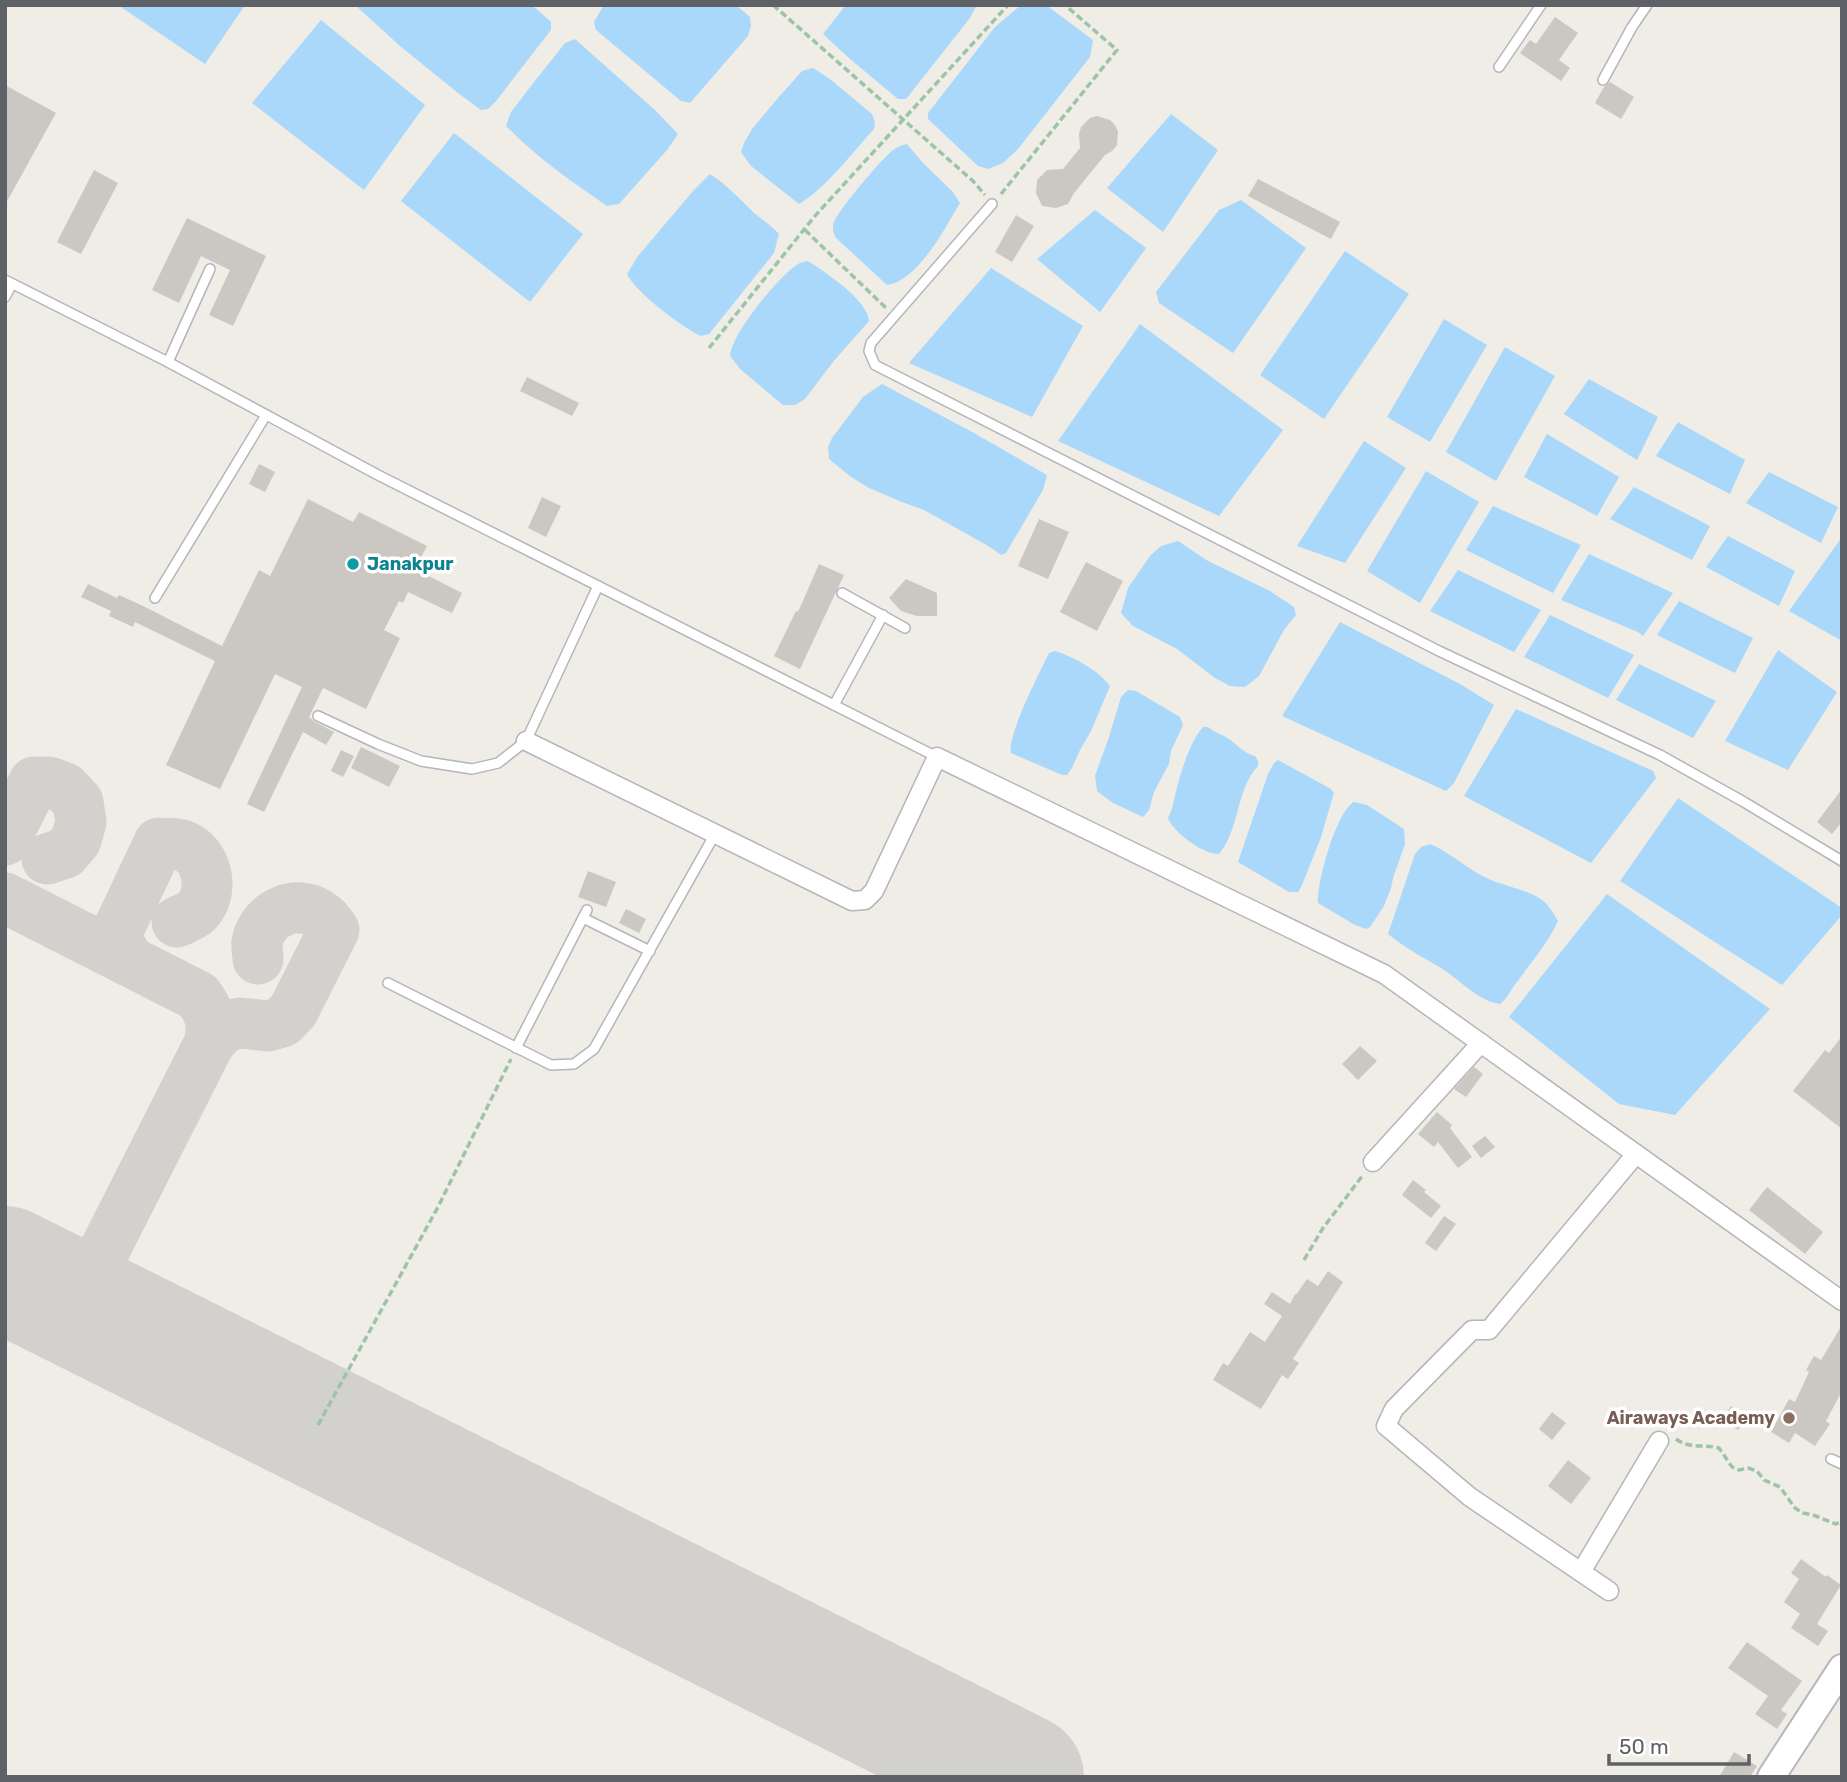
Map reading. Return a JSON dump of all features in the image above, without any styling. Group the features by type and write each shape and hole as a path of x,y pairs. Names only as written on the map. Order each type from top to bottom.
{"main road":[{"path":"1771,1777 1842,1668"}],"street":[{"path":"526,741 852,901 865,900 874,891 937,757 1384,974 1842,1301"},
{"path":"1373,1162 1481,1044"},
{"path":"1609,1591 1470,1497 1386,1426 1394,1409 1472,1330 1489,1330 1636,1154"},
{"path":"1581,1572 1659,1441"}],"lane":[{"path":"1499,67 1541,5"},
{"path":"1602,80 1647,5"},
{"path":"992,204 871,343 869,351 875,365 1439,651 1660,755 1842,861"},
{"path":"169,362 210,268"},
{"path":"5,297 8,282 169,362 378,475 937,757"},
{"path":"155,598 266,415"},
{"path":"318,716 421,761 472,769 498,763 526,741 598,586"},
{"path":"842,593 905,628"},
{"path":"834,705 883,615"},
{"path":"388,983 551,1065 574,1064 594,1049 715,834"},
{"path":"516,1048 585,914 650,951"},
{"path":"1831,1459 1842,1464"}],"path":[{"path":"773,5 972,181 992,204 1117,50 1065,5"},
{"path":"709,348 804,230 1008,5"},
{"path":"804,230 894,315"},
{"path":"318,1425 438,1207 516,1048"},
{"path":"1304,1261 1323,1228 1373,1162"},
{"path":"1659,1441 1663,1433 1671,1434 1681,1443 1694,1447 1708,1445 1719,1448 1732,1467 1757,1471 1764,1480 1780,1487 1795,1508 1803,1513 1836,1524 1842,1521"}],"water":[{"path":"118,5 245,5 205,64"},
{"path":"355,5 532,5 551,22 551,30 496,101 488,109 481,110 400,46"},
{"path":"604,5 736,5 750,17 751,26 748,36 690,103 681,101 596,30 594,22"},
{"path":"846,5 977,5 970,18 906,99 898,99 823,34"},
{"path":"1021,5 1046,5 1093,40 1090,57 1018,149 1003,163 988,169 978,166 928,119 928,113 995,27"},
{"path":"321,20 425,105 364,190 252,103"},
{"path":"575,39 678,134 619,204 607,206 542,159 506,126 511,112 534,82 565,43"},
{"path":"813,68 872,114 875,122 874,129 838,169 819,189 799,204 751,166 741,152 752,129 778,98 802,71"},
{"path":"1171,114 1218,150 1163,232 1107,188"},
{"path":"454,133 583,234 530,302 401,201"},
{"path":"907,144 960,203 920,264 898,281 887,285 836,238 833,226 844,206 879,164 894,150"},
{"path":"710,174 779,234 774,253 709,334 701,336 660,309 639,290 627,274 638,256"},
{"path":"1241,200 1306,248 1233,353 1159,303 1156,292 1219,210"},
{"path":"1095,210 1146,248 1100,312 1037,259"},
{"path":"1345,251 1409,294 1324,419 1260,375"},
{"path":"808,261 854,296 867,313 869,321 805,399 795,405 783,405 740,369 730,356 738,334 768,293 790,270"},
{"path":"991,268 1083,326 1032,417 909,363"},
{"path":"1444,319 1487,345 1430,442 1387,417"},
{"path":"1140,324 1283,430 1219,516 1058,441"},
{"path":"1505,347 1555,376 1496,481 1446,452"},
{"path":"1589,379 1658,417 1637,460 1564,414"},
{"path":"882,384 1047,475 1043,490 1006,553 1001,555 924,510 869,488 829,459 828,447 832,438 863,397"},
{"path":"1678,422 1745,460 1730,494 1656,456"},
{"path":"1547,434 1619,477 1597,516 1524,477"},
{"path":"1364,441 1406,468 1345,563 1297,546"},
{"path":"1426,471 1479,502 1420,603 1367,571"},
{"path":"1769,472 1838,507 1821,543 1746,503"},
{"path":"1634,487 1710,526 1692,560 1610,519"},
{"path":"1493,506 1581,545 1553,593 1466,550"},
{"path":"1728,536 1795,571 1779,606 1706,567"},
{"path":"1842,537 1842,641 1789,611"},
{"path":"1178,541 1208,561 1270,591 1294,607 1296,615 1284,630 1259,676 1245,687 1230,686 1215,678 1177,649 1133,626 1121,613 1128,588 1150,556 1161,546"},
{"path":"1589,554 1673,593 1643,636 1561,600"},
{"path":"1458,570 1541,610 1514,652 1430,611"},
{"path":"1679,601 1753,638 1735,673 1657,635"},
{"path":"1550,615 1634,655 1608,698 1524,657"},
{"path":"1340,622 1460,684 1494,705 1454,783 1446,791 1282,716"},
{"path":"1778,650 1837,692 1788,770 1725,741"},
{"path":"1055,651 1085,665 1110,686 1091,731 1067,775 1011,753 1014,732 1025,703 1049,653"},
{"path":"1639,664 1716,701 1693,738 1616,700"},
{"path":"1128,690 1136,691 1180,717 1183,725 1149,810 1143,817 1113,803 1097,791 1095,776 1121,697"},
{"path":"1516,709 1653,771 1656,778 1591,863 1464,796"},
{"path":"1203,727 1228,738 1255,756 1258,761 1258,766 1246,786 1231,833 1219,854 1205,851 1190,842 1176,830 1168,818 1186,760"},
{"path":"1278,760 1334,793 1321,837 1298,892 1289,892 1238,862 1268,774"},
{"path":"1678,798 1842,908 1842,915 1782,985 1620,881"},
{"path":"1354,802 1367,805 1404,829 1405,844 1391,888 1384,906 1366,929 1318,903 1321,880 1334,833 1347,808"},
{"path":"1430,844 1483,876 1537,897 1547,904 1558,921 1544,945 1500,1004 1477,995 1388,934 1415,854 1421,847"},
{"path":"1607,894 1770,1009 1675,1115 1619,1104 1509,1017"}],"building":[{"path":"1555,17 1578,33 1559,60 1570,68 1561,81 1520,53 1530,40 1536,44"},
{"path":"1610,82 1634,97 1621,119 1595,103"},
{"path":"5,85 56,113 5,205"},
{"path":"1097,116 1110,120 1115,125 1118,131 1117,145 1105,155 1068,204 1056,208 1042,206 1036,193 1037,180 1047,170 1063,169 1080,148 1081,127 1090,118"},
{"path":"94,170 118,183 81,254 57,242"},
{"path":"1258,179 1340,222 1331,239 1248,196"},
{"path":"1016,215 1034,226 1012,262 995,252"},
{"path":"187,218 266,256 233,326 209,315 230,270 201,256 179,303 152,290"},
{"path":"527,377 579,403 572,416 520,391"},
{"path":"259,464 275,472 265,492 249,484"},
{"path":"542,497 561,506 546,537 528,528"},
{"path":"308,499 353,522 359,512 427,546 415,569 462,593 452,613 408,592 403,603 399,601 384,630 400,638 366,709 323,688 309,717 334,732 326,745 303,732 264,812 247,804 302,687 275,674 220,789 166,765 215,661 135,622 133,627 109,616 111,611 81,597 88,584 117,598 119,595 143,606 222,646 259,570 270,576"},
{"path":"1039,519 1069,532 1048,579 1018,566"},
{"path":"1086,562 1123,581 1097,631 1060,612"},
{"path":"819,564 844,575 800,669 774,656 796,611 798,612"},
{"path":"906,579 937,593 937,616 917,616 901,611 889,598"},
{"path":"361,747 400,766 389,787 351,768"},
{"path":"341,750 354,756 343,777 331,771"},
{"path":"1842,789 1842,822 1832,834 1817,822"},
{"path":"588,871 616,882 606,907 578,897"},
{"path":"626,909 646,919 639,933 619,923"},
{"path":"1842,1036 1842,1129 1793,1091 1825,1050 1829,1053"},
{"path":"1360,1046 1377,1061 1358,1080 1342,1064"},
{"path":"1474,1067 1483,1074 1466,1097 1454,1089"},
{"path":"1437,1112 1452,1125 1450,1128 1472,1157 1458,1168 1438,1142 1434,1147 1418,1134"},
{"path":"1485,1136 1495,1147 1481,1158 1472,1146"},
{"path":"1413,1180 1441,1206 1431,1218 1402,1195"},
{"path":"1767,1187 1823,1232 1805,1254 1749,1210"},
{"path":"1444,1216 1456,1224 1436,1251 1425,1243"},
{"path":"1328,1271 1343,1282 1293,1359 1299,1363 1288,1379 1282,1375 1261,1409 1213,1380 1223,1363 1228,1366 1250,1332 1265,1342 1282,1316 1264,1304 1272,1292 1290,1304 1307,1279 1318,1286"},
{"path":"1842,1325 1842,1391 1826,1421 1830,1424 1815,1446 1795,1433 1789,1443 1771,1432 1789,1399 1795,1402 1814,1356 1821,1360"},
{"path":"1731,1406 1747,1417 1738,1430 1722,1420"},
{"path":"1552,1412 1566,1423 1552,1440 1539,1429"},
{"path":"1568,1460 1591,1478 1571,1504 1548,1486"},
{"path":"1801,1559 1841,1585 1817,1624 1828,1631 1818,1646 1791,1628 1800,1614 1784,1602 1799,1579 1791,1573"},
{"path":"1747,1642 1802,1681 1781,1710 1787,1714 1777,1729 1755,1714 1768,1696 1728,1668"},
{"path":"1734,1752 1757,1766 1750,1777 1719,1777"}],"taxiway":[{"path":"5,840 34,782 49,782 65,788 78,802 81,822 76,840 65,853 47,859"},
{"path":"129,961 120,945 117,932 159,843 179,844 191,850 198,856 206,874 203,903 195,913 177,922"},
{"path":"5,898 198,996 211,1022 210,1042 104,1251 84,1268 65,1276 44,1279 19,1276"},
{"path":"210,1042 224,1027 240,1023 268,1026 282,1022 293,1011 334,930 314,911 303,908 283,911 266,923 261,931 257,944 258,959"},
{"path":"104,1251 102,1276 106,1296 132,1332"}],"runway":[{"path":"5,1269 1021,1777"}],"place":[{"name":"Janakpur","path":"353,564"},
{"name":"Airaways Academy","path":"1789,1418"}]}
